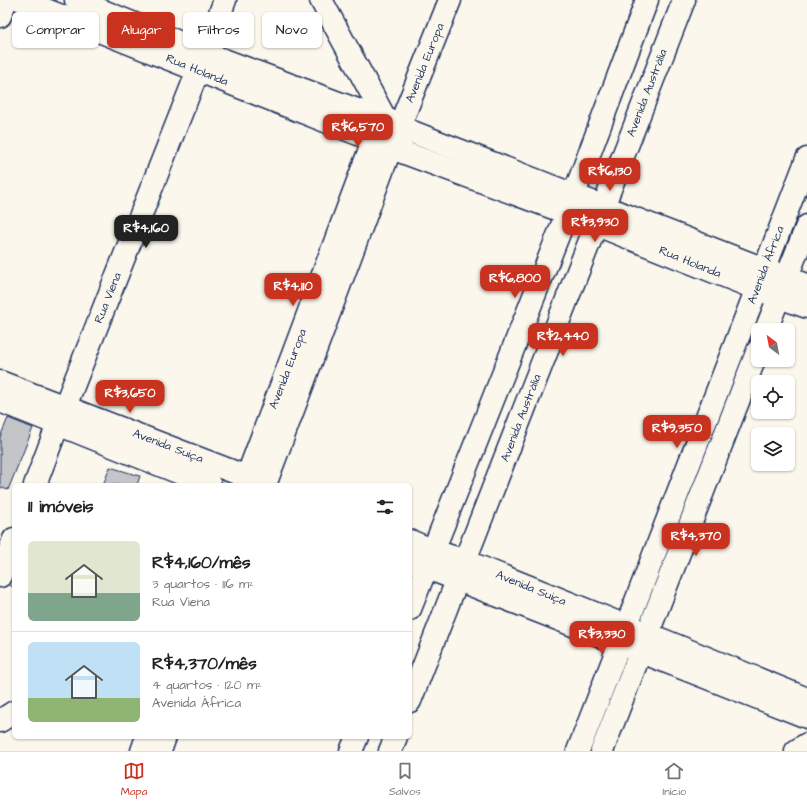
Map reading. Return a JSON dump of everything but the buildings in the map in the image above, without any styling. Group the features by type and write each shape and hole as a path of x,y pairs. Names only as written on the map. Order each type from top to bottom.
{"street":[{"path":"0,16 6,0"},
{"name":"Rua Holanda","path":"21,0 202,62 392,123 570,205"},
{"name":"Rua Holanda","path":"76,0 202,62 383,145 570,205 599,216 783,287 807,307"},
{"name":"Rua Viena","path":"36,483 202,62 225,0"},
{"path":"321,0 392,123"},
{"name":"Avenida Europa","path":"392,123 434,0"},
{"name":"Avenida Europa","path":"392,123 450,0"},
{"path":"412,601 424,559 532,303 647,0"},
{"name":"Avenida Austrália","path":"412,696 684,0"},
{"name":"Avenida Europa","path":"258,483 383,145 398,146 403,138 392,123"},
{"name":"Avenida África","path":"578,751 807,159"},
{"name":"Avenida África","path":"769,323 807,226"},
{"name":"Rua Holanda","path":"783,287 807,285"},
{"path":"532,303 562,312"},
{"path":"602,751 751,367"},
{"name":"Avenida Suiça","path":"0,382 62,415 206,483"},
{"name":"Avenida Suiça","path":"0,401 62,415 258,483"},
{"path":"668,519 690,526"},
{"path":"0,576 12,544"},
{"name":"Avenida Suiça","path":"412,544 424,559 461,570 623,635 807,699"},
{"name":"Avenida Suiça","path":"644,642 807,717"},
{"path":"0,721 12,713"},
{"path":"142,751 146,739"},
{"path":"160,751 164,739"},
{"path":"351,751 356,739"},
{"path":"390,751 395,739"},
{"path":"796,751 807,744"}]}
